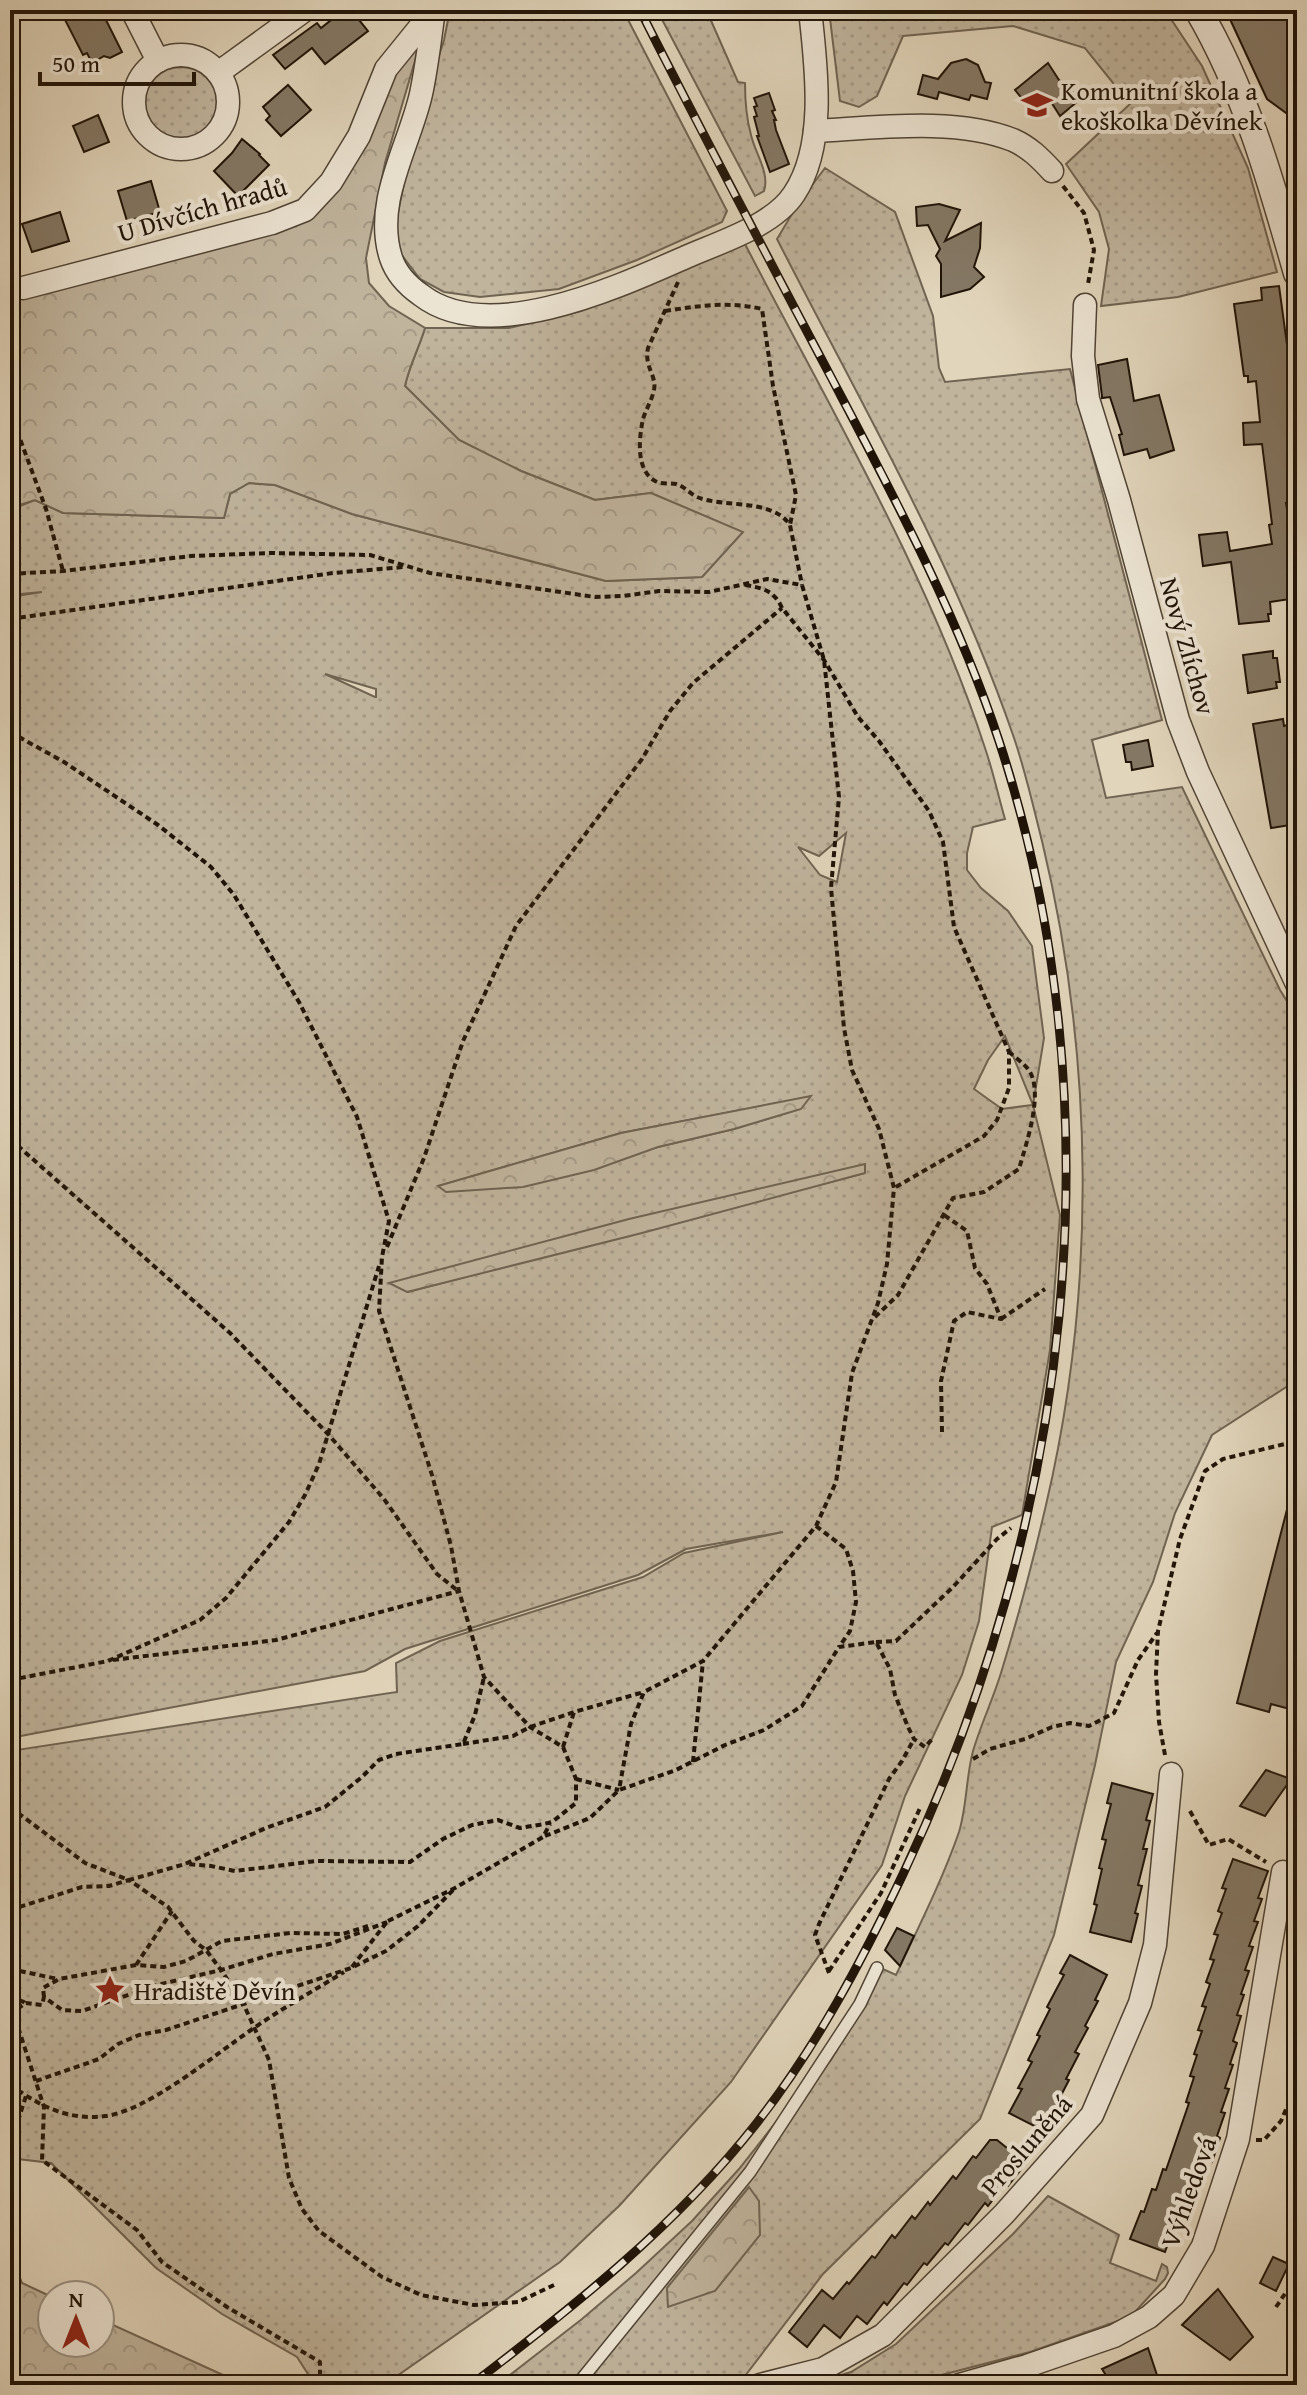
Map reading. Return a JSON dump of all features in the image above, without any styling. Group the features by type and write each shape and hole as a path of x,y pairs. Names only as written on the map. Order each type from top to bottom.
{"street":[{"path":"132,10 158,61"},
{"path":"218,73 305,10"},
{"path":"434,10 421,95 391,188 385,224 391,259 399,274 425,299 452,311 487,315 515,315 541,310 648,273 733,236 772,216 786,205 802,178 815,131 816,69 810,10"},
{"name":"U Dívčích hradů","path":"23,288 272,223 305,210 331,182 359,136 386,69 434,10"},
{"path":"1198,10 1238,91 1265,159 1297,273"},
{"path":"184,55 209,64 218,73 226,88 229,104 217,134 196,147 172,149 157,143 145,132 137,118 134,102 137,86 145,72 158,61 184,55"},
{"path":"815,131 889,126 982,132 1014,141 1035,153 1052,171"},
{"name":"Nový Zlíchov","path":"1085,305 1083,356 1088,399 1119,500 1178,720 1198,772 1297,984"},
{"name":"Prosluněná","path":"760,2385 823,2369 883,2335 1004,2214 1092,2115 1140,2003 1155,1945 1171,1774"},
{"name":"Výhledová","path":"959,2385 1114,2336 1149,2317 1174,2295 1203,2246 1238,2139 1283,1872"}],"lane":[{"path":"577,2385 750,2172 860,2004 877,1968"}],"path":[{"path":"1052,171 1084,213 1094,250 1085,305"},
{"path":"680,280 646,358 654,380 654,391 644,417 640,443 644,468 657,482 678,484 699,498 761,508 785,518 790,525"},
{"path":"10,1910 82,1887 109,1886 185,1864 266,1828 325,1807 379,1760 396,1754 513,1736 574,1712 644,1692 703,1661 816,1526 836,1482 852,1373 872,1320 887,1264 894,1188 879,1129 852,1070 844,1028 831,888 839,797 824,660 802,585 790,525 796,495 773,386 762,309 741,304 719,304 665,311"},
{"path":"10,412 46,509 63,571"},
{"path":"10,574 191,556 270,553 370,555 430,573 595,597 659,591 709,592 767,579 802,585"},
{"path":"10,619 333,573 405,566"},
{"path":"743,584 766,589 778,598 782,608 824,660 858,717 929,811 943,842 954,927 1009,1052 1009,1088 997,1120 984,1136 894,1188"},
{"path":"543,1837 552,1822 576,1803 576,1779 563,1747 530,1727 484,1677 459,1591 451,1546 432,1475 379,1311 382,1257 424,1158 463,1041 516,926 642,759 670,711 693,683 782,608"},
{"path":"10,732 64,762 158,825 211,867 234,895 299,1002 357,1117 389,1221 382,1257 319,1464 289,1522 226,1598 200,1620 108,1661"},
{"path":"872,1320 898,1295 953,1198 984,1192 1019,1169 1029,1134 1035,1089 1029,1070 1009,1052"},
{"path":"10,1139 230,1333 328,1434 384,1499 437,1574 459,1591"},
{"path":"944,1215 967,1231 975,1268 987,1284 1001,1319"},
{"path":"942,1432 941,1381 954,1321 967,1312 1001,1319 1045,1289"},
{"path":"1171,1774 1162,1748 1159,1722 1156,1674 1158,1631 1180,1539 1205,1471 1223,1459 1297,1441"},
{"path":"44,1997 62,2010 82,2011 157,1985 273,1954 330,1944 387,1922 455,1888 543,1837 590,1818 619,1790 676,1770 725,1745 764,1730 802,1706 850,1631 856,1602 853,1571 846,1549 816,1526"},
{"path":"839,1647 896,1641 1011,1528"},
{"path":"10,1680 108,1661 276,1640 459,1591"},
{"path":"973,1759 990,1749 1052,1727 1070,1723 1089,1726 1114,1713 1138,1660 1158,1631"},
{"path":"876,1642 890,1669 895,1695 914,1739 925,1747 934,1737"},
{"path":"693,1762 703,1661"},
{"path":"463,1744 475,1715 484,1677"},
{"path":"619,1790 631,1724 644,1692"},
{"path":"563,1747 574,1712"},
{"path":"914,1739 889,1779 815,1935 829,1973 881,1893 921,1806"},
{"path":"576,1779 619,1790"},
{"path":"10,1807 85,1863 129,1880 172,1911 221,1970 243,2003 269,2060 289,2178 302,2209 319,2231 382,2277 421,2295 474,2305 518,2302 554,2285"},
{"path":"1188,1808 1209,1845 1228,1839 1283,1872"},
{"path":"185,1864 235,1871 317,1861 410,1862 443,1839 472,1825 498,1820 520,1828 552,1822"},
{"path":"10,2084 44,2107 78,2116 105,2116 125,2111 170,2086 255,2027 351,1968 386,1951 418,1926 455,1888"},
{"path":"136,1965 172,1911"},
{"path":"10,1996 26,2003 42,2005 43,1988 59,1979 136,1965 164,1967 186,1961 222,1941 249,1936 343,1934 387,1922"},
{"path":"36,2081 99,2059 118,2044 139,2035 166,2030 351,1968 387,1922"},
{"path":"10,1969 59,1979"},
{"path":"26,2003 10,2013 44,2107 42,2160 137,2230 162,2262 227,2307 320,2362 324,2385"},
{"path":"1238,2139 1264,2140 1281,2121 1297,2084"},
{"path":"10,2123 17,2124 26,2096"},
{"path":"1276,2307 1297,2276"}],"green space":[{"path":"450,10 623,10 727,211 722,222 637,260 559,289 480,297 444,292 420,279 397,249 394,231 416,127 444,40"},
{"path":"657,10 700,10 709,16 738,82 745,83 748,122 764,170 764,191 755,196"},
{"path":"829,10 1165,10 1202,66 1248,168 1277,272 1178,297 1101,306 1109,249 1099,212 1066,164 1130,104 1085,48 1013,26 903,36 877,96 859,107 840,101"},
{"path":"422,37 385,163 366,258 369,283 389,306 425,328 405,386 459,440 521,471 595,500 651,493 743,532 702,577 606,581 352,514 275,485 249,483 230,494 224,518 63,513 35,500 10,508 10,246 23,293 309,214 394,68"},
{"path":"188,67 207,77 215,89 215,117 207,129 195,137 174,139 155,129 147,117 145,96 155,77 167,69"},
{"path":"825,168 895,212 933,316 939,368 945,382 1070,369 1162,720 1092,740 1106,798 1182,787 1280,990 1297,1017 1297,1380 1212,1435 1175,1513 1153,1582 1116,1662 1054,1935 980,2119 823,2274 738,2385 497,2385 582,2319 692,2221 831,2060 883,1969 896,1975 959,1832 973,1751 998,1683 1019,1610 1063,1423 1081,1256 1083,1173 1080,1089 1072,1005 1059,923 1025,774 989,670 904,483 777,239"},
{"path":"745,244 875,492 935,618 985,748 1005,819 973,827 967,870 981,888 1008,911 1032,946 1044,1038 1033,1105 1060,1215 1050,1350 1022,1515 992,1527 979,1621 962,1675 905,1796 882,1865 731,2082 620,2205 560,2262 384,2385 315,2385 297,2357 222,2314 156,2268 51,2163 10,2158 10,1751 397,1692 396,1663 440,1641 643,1577 684,1553 783,1532 686,1549 638,1575 405,1649 365,1671 10,1738 10,597 42,592 10,595 10,510 35,500 63,513 224,518 230,494 249,483 275,485 352,514 606,581 702,577 742,532 651,493 595,500 521,471 459,440 405,386 425,328 509,328 581,311","holes":["325,674 376,689 376,697","846,833 837,882 820,875 798,847 819,856","1005,1036 1033,1105 1002,1109 974,1089 988,1060","809,1097 800,1109 734,1129 658,1147 439,1186 621,1133","865,1173 408,1292 390,1283"]},
{"path":"811,1096 801,1109 658,1147 594,1170 523,1187 446,1192 438,1186 621,1133"},
{"path":"865,1164 865,1173 407,1292 389,1283 629,1219"},
{"path":"749,2187 759,2201 760,2235 715,2291 668,2307 667,2288"},
{"path":"1048,2196 1119,2235 1110,2263 1156,2281 1162,2264 1167,2267 1165,2279 1135,2312 1121,2320 1030,2352 903,2385 808,2385 851,2372 896,2344 1013,2234"},
{"path":"10,2254 22,2283 36,2290 36,2359 116,2359 116,2326 245,2385 10,2385"}],"building":[{"path":"60,10 101,10 122,52 110,58 104,56 92,63 87,53 83,55"},
{"path":"351,10 368,31 325,64 312,48 285,69 273,55 317,23 321,28 340,13 343,17"},
{"path":"1264,10 1297,10 1297,121 1267,99 1229,17 1264,14"},
{"path":"966,59 978,65 985,82 991,83 987,99 971,95 969,100 939,92 937,99 918,94 923,75 938,79 951,63"},
{"path":"1048,63 1078,101 1060,116 1051,102 1034,113 1015,90"},
{"path":"288,85 311,110 281,136 266,120 270,116 263,107"},
{"path":"769,93 775,110 772,111 776,130 789,164 770,172 757,136 754,117 757,116 754,107 757,106 754,98"},
{"path":"98,115 109,142 84,152 73,126"},
{"path":"242,139 269,165 238,196 214,171"},
{"path":"151,181 160,212 127,221 118,191"},
{"path":"939,204 960,210 945,241 981,223 980,248 974,267 984,277 970,289 941,297 941,264 936,256 940,249 928,225 917,226 916,207"},
{"path":"60,212 69,241 32,252 22,224"},
{"path":"1279,286 1297,418 1297,502 1286,503 1297,571 1297,598 1270,602 1269,621 1239,624 1231,562 1203,566 1199,535 1227,532 1230,551 1272,544 1262,444 1244,445 1243,423 1260,422 1256,381 1248,382 1248,376 1244,376 1234,304 1262,300 1261,288"},
{"path":"1127,359 1134,401 1159,395 1174,450 1150,458 1147,449 1124,455 1119,435 1122,434 1110,397 1102,398 1098,365"},
{"path":"1273,651 1280,682 1276,682 1277,688 1248,693 1243,655"},
{"path":"1283,719 1291,749 1288,750 1297,802 1297,824 1271,828 1253,724"},
{"path":"1148,740 1153,766 1132,770 1131,762 1126,762 1123,745"},
{"path":"1291,1494 1297,1495 1297,1711 1271,1704 1269,1712 1237,1703"},
{"path":"1266,1770 1291,1779 1265,1816 1240,1806"},
{"path":"1112,1783 1153,1794 1146,1820 1150,1821 1143,1849 1147,1849 1138,1885 1142,1886 1131,1942 1090,1932 1097,1905 1094,1904 1102,1869 1099,1868 1106,1840 1102,1839 1111,1804 1107,1803"},
{"path":"1233,1859 1268,1871 1258,1898 1262,1899 1254,1921 1258,1922 1249,1946 1253,1947 1245,1970 1249,1971 1237,2015 1241,2016 1233,2041 1237,2043 1225,2088 1229,2089 1221,2112 1225,2113 1217,2136 1220,2138 1212,2162 1208,2161 1200,2182 1197,2181 1165,2252 1130,2239 1152,2189 1156,2190 1163,2169 1166,2170 1189,2103 1186,2102 1194,2077 1190,2076 1202,2031 1198,2030 1206,2007 1202,2006 1210,1984 1206,1982 1218,1935 1214,1934 1226,1889 1222,1888"},
{"path":"897,1928 914,1936 900,1966 885,1950"},
{"path":"1070,1955 1107,1975 1085,2026 1088,2028 1075,2052 1079,2054 1066,2079 1069,2080 1056,2105 1060,2107 1046,2132 1009,2113 1022,2089 1018,2088 1032,2062 1028,2060 1050,2009 1047,2007 1064,1975 1060,1973"},
{"path":"990,2140 997,2140 1026,2163 988,2206 985,2203 948,2245 945,2243 927,2265 924,2263 907,2285 904,2283 887,2305 884,2302 867,2324 857,2316 840,2338 824,2325 807,2347 789,2332 822,2290 833,2299 872,2256 875,2258 892,2235 895,2238 912,2216 915,2219 928,2202 930,2205 953,2176 956,2179"},
{"path":"1273,2257 1289,2264 1276,2291 1260,2283"},
{"path":"1218,2289 1253,2337 1230,2360 1182,2325"},
{"path":"1148,2348 1158,2378 1155,2379 1157,2385 1112,2385 1102,2369"}],"railway":[{"path":"471,2385 622,2264 692,2197 778,2094 819,2033 855,1970 904,1872 960,1738 1006,1600 1039,1458 1059,1315 1066,1170 1059,1025 1037,882 999,741 944,601 878,466 640,10"}],"place":[{"name":"Komunitní škola a ekoškolka Děvínek","path":"1037,105"},
{"name":"Hradiště Děvín","path":"110,1990"}]}
